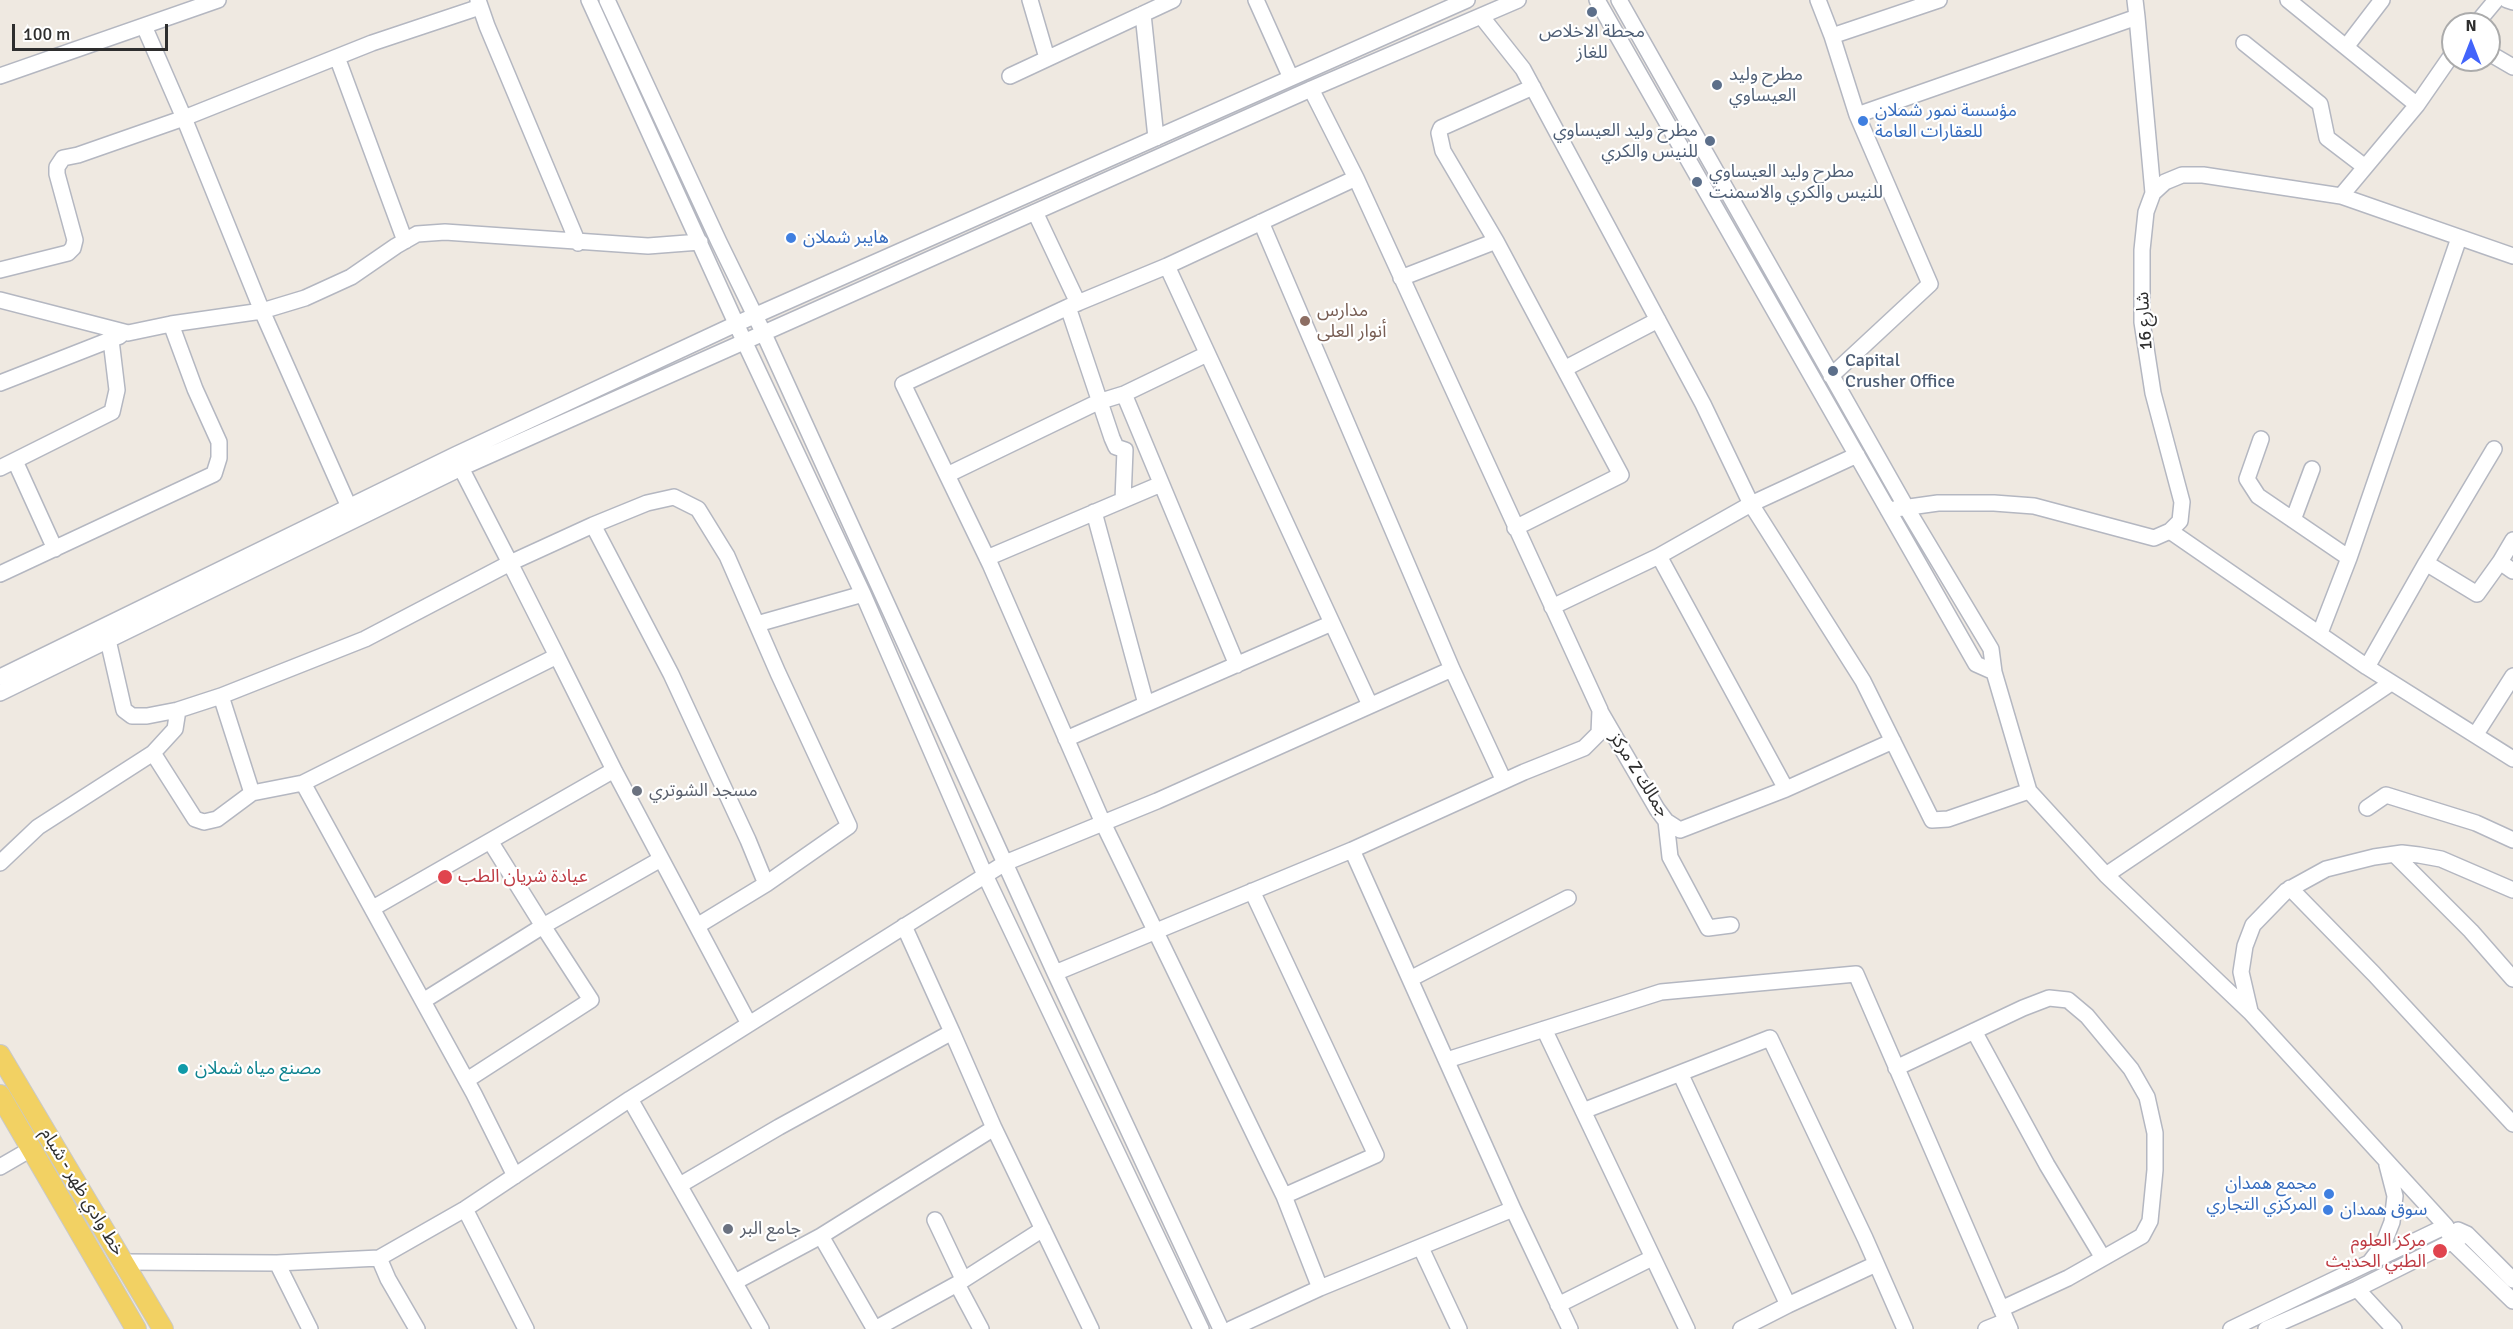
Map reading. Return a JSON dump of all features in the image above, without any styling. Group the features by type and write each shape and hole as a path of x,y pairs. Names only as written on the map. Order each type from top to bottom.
{"main road":[{"name":"خط وادي ظهر - شبام","path":"0,1055 163,1329"},
{"name":"خط وادي ظهر - شبام","path":"0,1095 136,1329"}],"street":[{"path":"589,0 736,324 863,594 985,875 1201,1329"},
{"path":"607,0 756,316 1055,973 1221,1329"},
{"path":"1030,0 1047,58"},
{"path":"1010,76 1173,0"},
{"path":"1256,0 1291,78"},
{"path":"2,672 736,324 1467,0"},
{"path":"0,693 461,468 1311,89 1518,0"},
{"path":"1597,0 1976,664 1994,672"},
{"path":"1619,0 1831,376 1990,649 1994,672 2029,791 2106,875 2250,1012 2446,1226 2452,1242 2513,1302"},
{"path":"1818,0 1857,116 1930,284 1831,376"},
{"path":"1832,36 1939,0"},
{"path":"2135,0 2153,193"},
{"path":"2288,0 2417,105"},
{"path":"2346,47 2382,0"},
{"path":"2486,12 2496,0"},
{"path":"2507,0 2513,2"},
{"path":"0,76 210,1"},
{"path":"0,270 68,253 73,248 75,240 57,174 59,160 184,118 372,43 479,4 578,243"},
{"path":"1143,14 1156,138"},
{"path":"1481,16 1523,69 1703,404 1751,504 1863,681 1932,820 1948,819 2029,791"},
{"path":"1857,116 2137,17"},
{"path":"144,26 262,311 349,507"},
{"path":"2244,43 2320,104 2327,138 2365,167"},
{"path":"337,57 405,241"},
{"path":"2341,196 2417,105 2441,70"},
{"path":"1515,528 1621,475 1566,368 1443,151 1439,134 1441,128 1533,87"},
{"name":"مركز Z جمالك","path":"1311,89 1356,178 1600,710 1666,821 1680,830 1786,789"},
{"path":"2153,193 2165,182 2182,175 2203,175 2341,196 2513,255"},
{"path":"1320,1288 1284,1196 1103,823 987,558 903,384 1073,305 1167,266 1356,178"},
{"name":"شارع 16","path":"2153,193 2146,212 2142,250 2142,322 2153,393 2182,502 2180,521 2170,531"},
{"path":"1035,212 1073,305 1098,402 1116,447 1125,450 1123,500"},
{"path":"1261,222 1452,669 1504,781"},
{"path":"0,382 128,333 171,324 262,311 305,298 351,277 417,234 445,232 578,243 648,246 699,242"},
{"path":"2320,633 2349,558 2459,238"},
{"path":"1401,278 1496,241"},
{"path":"1167,266 1370,705"},
{"path":"0,300 128,333"},
{"path":"1566,368 1658,320"},
{"path":"0,574 214,474 219,458 219,442 195,389 171,324"},
{"path":"0,468 112,412 117,390 111,340"},
{"path":"947,475 1098,402 1124,394 1208,354"},
{"path":"1124,394 1237,665"},
{"path":"2261,439 2247,479 2258,496 2349,558"},
{"path":"2367,667 2494,449"},
{"path":"1552,607 1659,555 1751,504 1857,456"},
{"path":"15,461 55,549"},
{"path":"461,468 614,770 749,1024"},
{"path":"2293,520 2312,469"},
{"path":"987,558 1161,484"},
{"path":"108,640 124,710 132,716 147,716 178,710 221,696 365,639 510,563 647,503 674,497 698,509 727,555 849,826 766,884 697,926"},
{"path":"1888,510 1938,503 1994,503 2034,506 2154,537 2170,531 2391,683 2513,759"},
{"path":"1094,512 1146,704"},
{"path":"593,525 671,674 766,884"},
{"path":"2426,563 2477,594 2507,566 2513,540"},
{"path":"1659,555 1786,789 1893,741"},
{"path":"757,624 863,594"},
{"path":"1066,739 1332,623"},
{"path":"153,753 195,819 204,822 217,819 252,793 303,783 557,656"},
{"path":"124,1262 277,1263 379,1258 465,1209 630,1099 1005,863 1103,823 1452,669"},
{"path":"2476,734 2513,676"},
{"path":"2106,875 2391,683"},
{"path":"221,696 252,793"},
{"path":"0,863 38,827 153,753 175,729 178,710"},
{"path":"1055,973 1353,850 1504,781 1584,748 1599,733 1600,710"},
{"path":"372,908 614,770"},
{"path":"303,783 467,1080 514,1176"},
{"path":"2367,808 2386,795 2475,822 2513,840"},
{"path":"1666,821 1670,857 1708,928 1731,925"},
{"path":"467,1080 591,1000 490,840"},
{"path":"1353,850 1570,1329"},
{"path":"2250,1012 2241,972 2245,946 2253,925 2263,912 2289,888 2326,869 2394,854 2419,855 2441,858 2513,890"},
{"path":"2394,854 2471,931 2513,979"},
{"path":"423,1000 543,926 661,859"},
{"path":"2289,888 2374,974 2513,1124"},
{"path":"1252,891 1376,1155 1284,1196"},
{"path":"1410,979 1568,898"},
{"path":"904,926 994,1128 1091,1329"},
{"path":"1447,1060 1661,992 1856,974 2006,1320"},
{"path":"1896,1068 2024,1008 2049,999 2068,1000 2087,1016 2131,1069 2147,1097 2155,1133 2155,1170 2150,1221 2142,1236 2006,1320 1986,1329"},
{"path":"1544,1029 1687,1329"},
{"path":"1974,1031 2048,1166 2103,1258"},
{"path":"680,1185 779,1127 952,1032"},
{"path":"1583,1111 1770,1038 1905,1329"},
{"path":"1680,1073 1788,1305"},
{"path":"630,1099 761,1329"},
{"path":"735,1282 821,1236 994,1128"},
{"path":"0,1167 31,1149"},
{"path":"2366,1266 2382,1245 2393,1215 2393,1183 2384,1159"},
{"path":"465,1209 526,1329"},
{"path":"1231,1329 1320,1288 1514,1209"},
{"path":"935,1220 981,1329"},
{"path":"2231,1329 2446,1226 2467,1234 2513,1281"},
{"path":"821,1236 875,1329 960,1281 1043,1229"},
{"path":"2266,1329 2357,1289 2467,1234"},
{"path":"1422,1248 1459,1329"},
{"path":"1558,1305 1652,1257"},
{"path":"379,1258 388,1279 417,1329"},
{"path":"277,1263 310,1329"},
{"path":"1741,1329 1876,1264"},
{"path":"2357,1289 2394,1329"}],"place":[{"name":"محطة الاخلاص للغاز","path":"1592,12"},
{"name":"مطرح وليد العيساوي","path":"1717,85"},
{"name":"مؤسسة نمور شملان للعقارات العامة","path":"1863,121"},
{"name":"مطرح وليد العيساوي للنيس والكري","path":"1710,141"},
{"name":"مطرح وليد العيساوي للنيس والكري والاسمنت","path":"1697,182"},
{"name":"هايبر شملان","path":"791,238"},
{"name":"مدارس أنوار العلى","path":"1305,321"},
{"name":"Capital Crusher Office","path":"1833,371"},
{"name":"مسجد الشوتري","path":"637,791"},
{"name":"عيادة شريان الطب","path":"445,877"},
{"name":"مصنع مياه شملان","path":"183,1069"},
{"name":"مجمع همدان المركزي التجاري","path":"2329,1194"},
{"name":"سوق همدان","path":"2328,1210"},
{"name":"جامع البر","path":"728,1229"},
{"name":"مركز العلوم الطبي الحديث","path":"2440,1251"}]}
